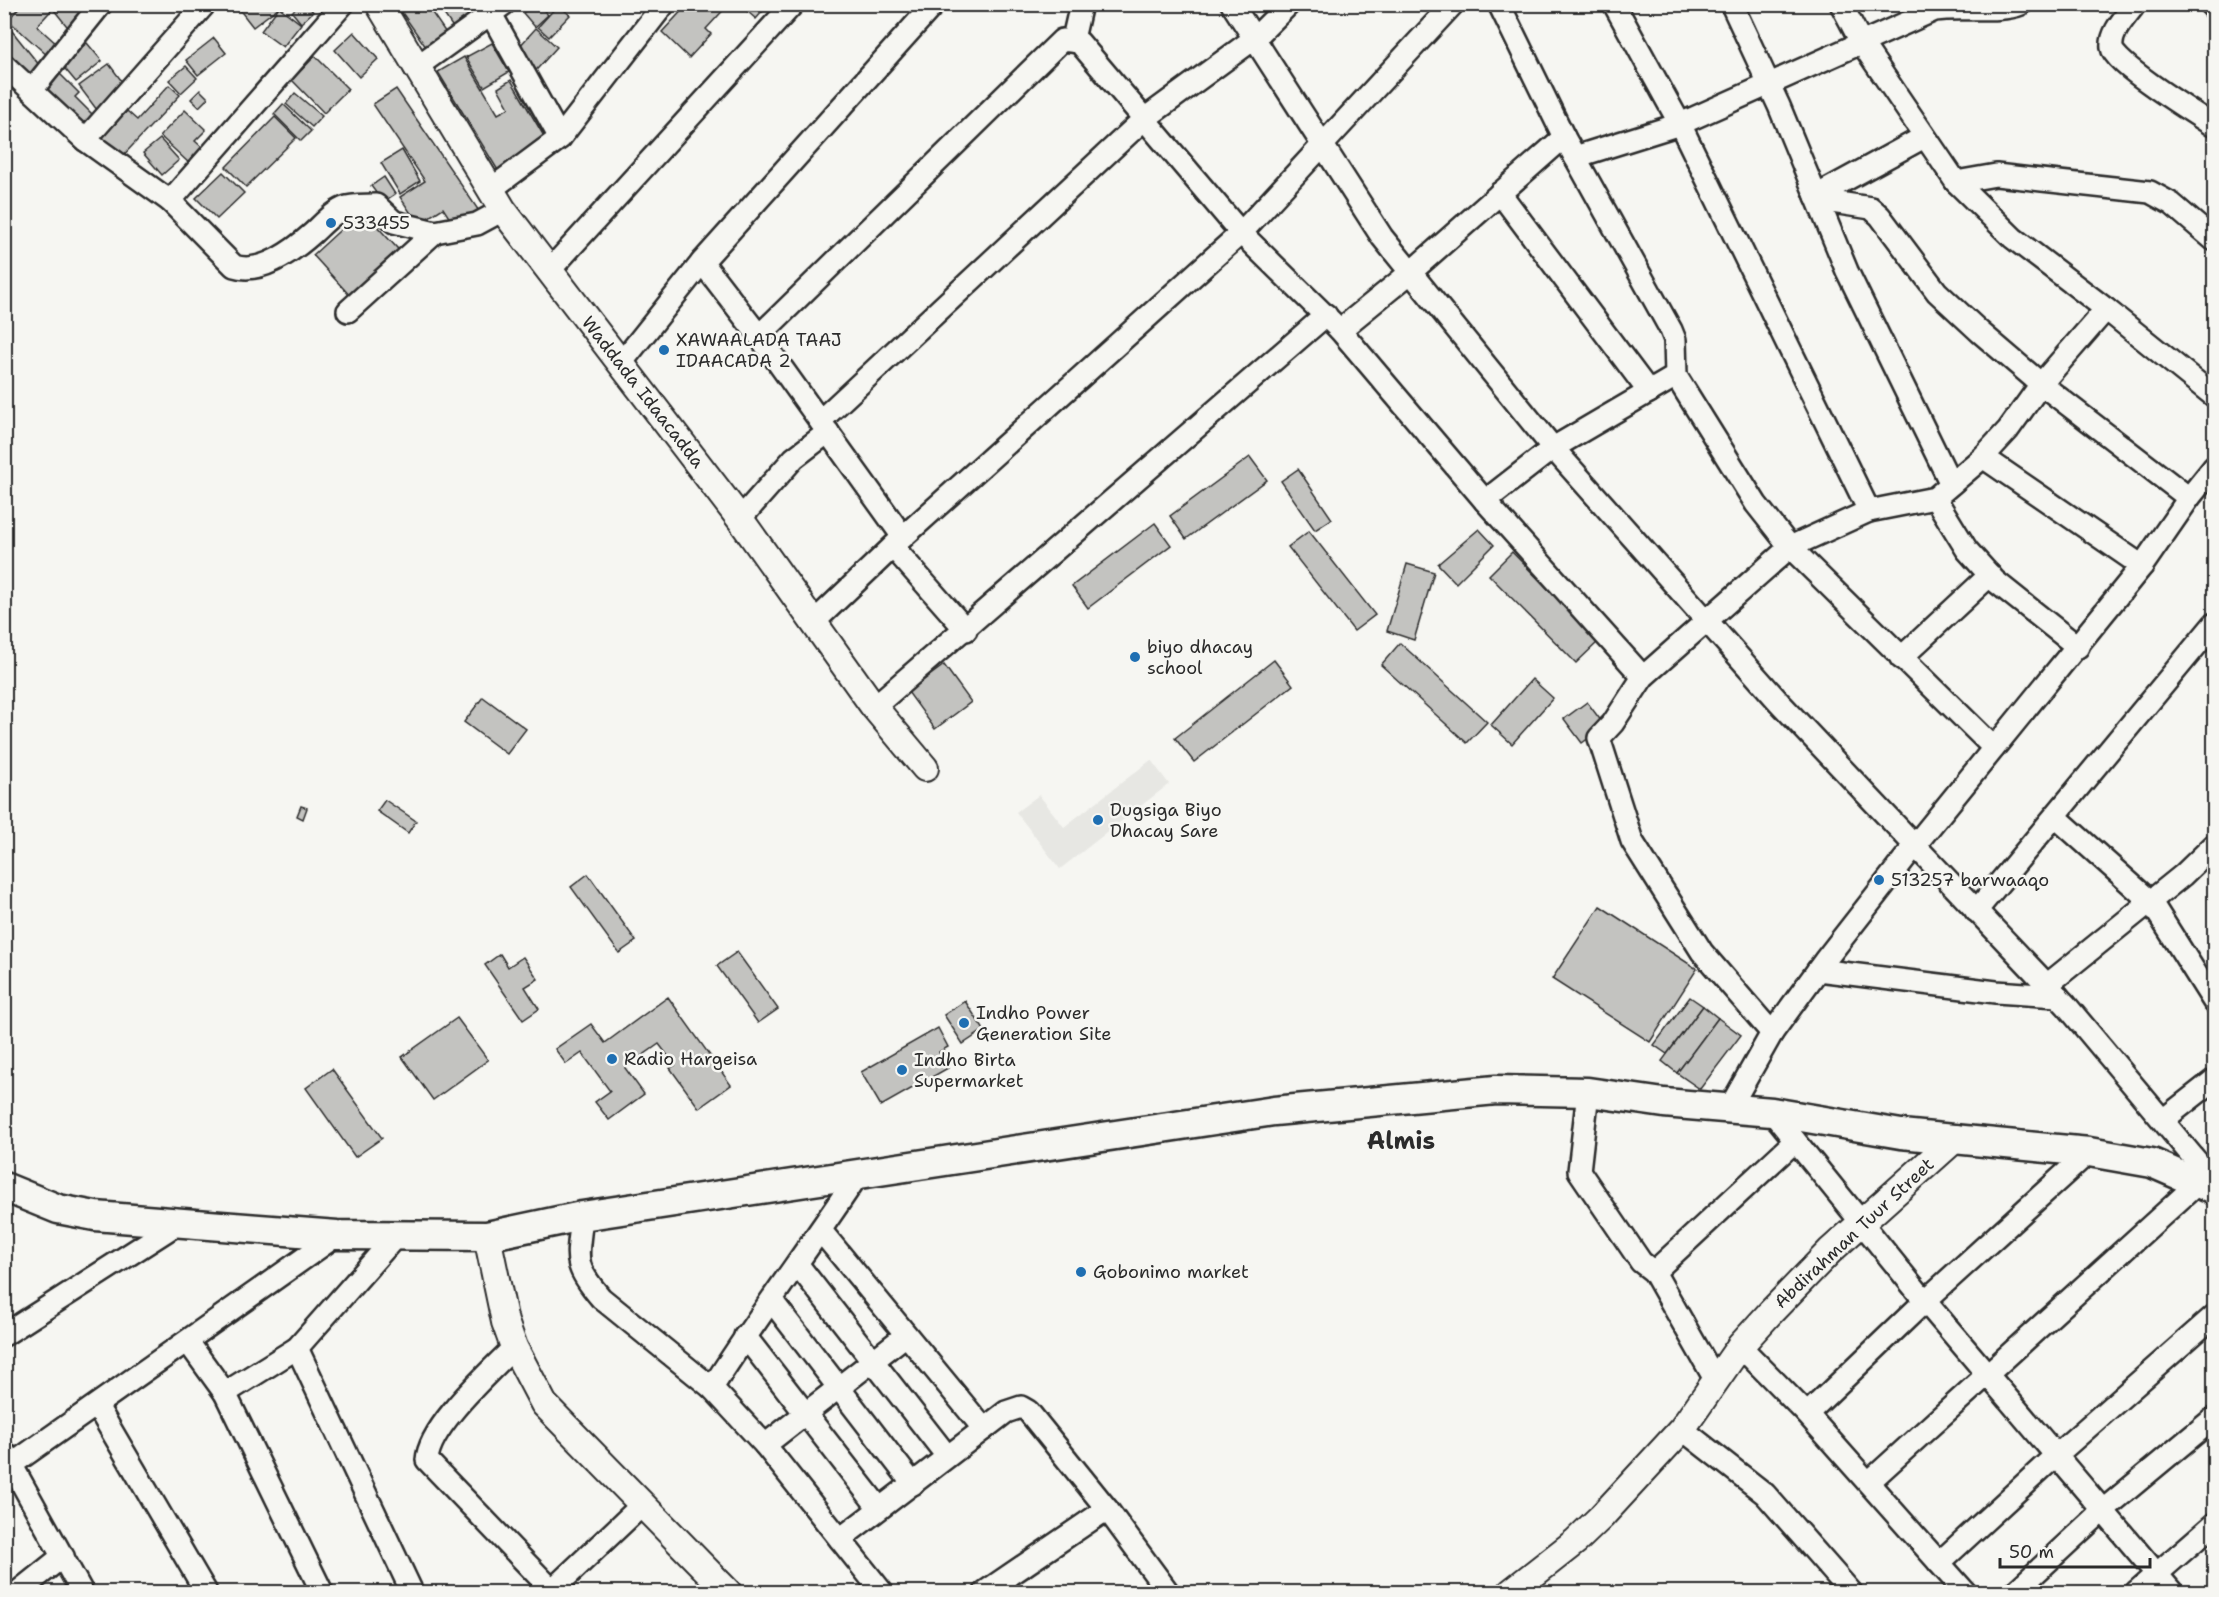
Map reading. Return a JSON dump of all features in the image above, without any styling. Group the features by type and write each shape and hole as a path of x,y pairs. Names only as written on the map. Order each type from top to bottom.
{"main road":[{"path":"4,1187 58,1209 94,1216 337,1235 487,1236 582,1216 1274,1111 1496,1090 1588,1092 1772,1112 1901,1134 2089,1152 2152,1163 2209,1185"}],"street":[{"path":"32,90 101,4"},
{"path":"85,140 205,4"},
{"path":"170,201 342,4"},
{"name":"Waddada Idaacadda","path":"379,4 415,68 497,200 549,272 622,362 740,519 874,707 925,768"},
{"path":"4,65 85,140 170,201 234,266 244,269 262,266 306,239 335,213 347,207 376,205 393,222 435,232 477,224 497,200 560,138 664,4"},
{"path":"549,272 793,4"},
{"path":"622,362 702,262 934,4"},
{"path":"1072,39 1081,4"},
{"path":"1232,4 1382,237 1553,448 1779,702 1916,844 2052,991 2163,1119 2209,1185 1986,1374 1869,1482"},
{"path":"740,519 824,427 1143,120 1255,38 1288,4"},
{"path":"813,623 898,542 1241,233 1324,146 1453,4"},
{"path":"1499,4 1564,137 1675,340 1676,376 1756,504 1790,547 1994,748"},
{"path":"1614,4 1680,124 1869,511"},
{"path":"1841,4 1861,42 1956,182 2013,238 2214,396"},
{"path":"2135,4 2113,35 2112,49 2115,56 2129,69 2214,126"},
{"path":"2210,4 2214,8"},
{"path":"1732,5 1818,198 1847,271 1951,484"},
{"path":"1575,157 1680,124 1935,10 1957,7 2012,6"},
{"path":"415,68 498,9 560,138"},
{"path":"759,336 1062,40 1072,39 1079,42 1241,233 1333,323 1485,501 1643,677"},
{"path":"874,707 1333,323 1411,272 1564,137"},
{"path":"1818,198 1924,137"},
{"path":"1956,182 1996,175 2151,192 2172,204 2214,240"},
{"path":"1500,193 1649,392"},
{"path":"1818,198 1870,208 1880,216 1937,292 2041,384 2189,498"},
{"path":"348,310 435,232"},
{"path":"702,262 759,336 824,427 898,542 966,630"},
{"path":"1772,1033 1702,952 1632,841 1599,738 1613,723 1643,677 1790,547 1869,511 1935,498 1983,457 2008,430 2041,384 2106,309"},
{"path":"1485,501 1553,448 1676,376"},
{"path":"1983,457 2142,566"},
{"path":"1730,1109 1772,1033 1818,970 1916,844 2142,566 2189,498 2214,467"},
{"path":"1935,498 1967,550 1990,575 2078,647"},
{"path":"1901,658 1990,575"},
{"path":"1976,911 2057,818 2214,624"},
{"path":"2057,818 2151,902 2208,978 2214,1002"},
{"path":"1818,970 1996,992 2052,991 2214,845"},
{"path":"2163,1119 2214,1080"},
{"path":"1588,1092 1580,1171 1641,1262 1654,1272 1716,1381"},
{"path":"1772,1112 2054,1457 2172,1593"},
{"name":"Abdirahman Tuur Street","path":"1511,1593 1576,1541 1682,1429 1740,1346 1830,1251 1956,1138"},
{"path":"1654,1272 1795,1141"},
{"path":"1807,1414 1925,1301 2089,1152"},
{"path":"712,1388 745,1336 798,1265 859,1173"},
{"path":"582,1216 577,1265 587,1281 601,1298 712,1388 765,1445 882,1593"},
{"path":"4,1335 177,1224"},
{"path":"821,1231 984,1429"},
{"path":"82,1593 63,1556 7,1463 97,1406 337,1235"},
{"path":"225,1393 297,1348 396,1236"},
{"path":"487,1236 504,1322 514,1347 544,1404 728,1593"},
{"path":"798,1265 947,1456"},
{"path":"772,1300 913,1484"},
{"path":"1939,1563 2054,1457 2214,1316"},
{"path":"765,1445 841,1389 906,1335"},
{"path":"745,1336 879,1508"},
{"path":"188,1342 225,1393 322,1593"},
{"path":"1740,1346 1807,1414 1869,1482 1965,1593"},
{"path":"514,1347 452,1411 427,1451 427,1460 551,1592 642,1505"},
{"path":"297,1348 412,1593"},
{"path":"97,1406 206,1593"},
{"path":"840,1539 947,1456 1017,1407 1028,1411 1107,1509 1168,1593"},
{"path":"2015,1593 2102,1511 2214,1418"},
{"path":"1682,1429 1765,1494 1851,1593"},
{"path":"985,1593 1107,1509"},
{"path":"2136,1593 2214,1524"},
{"path":"18,1593 63,1556"}],"shaded area":[{"name":"Dugsiga Biyo Dhacay Sare","path":"1151,760 1169,784 1060,869 1016,812 1039,795 1064,827"}],"building":[{"path":"22,4 57,4 37,26 59,46 49,57 8,20"},
{"path":"60,4 97,4 70,30 54,10"},
{"path":"235,4 277,4 279,7 253,27"},
{"path":"300,4 307,4 313,12 301,23 292,12"},
{"path":"396,4 426,4 448,36 428,50"},
{"path":"437,4 475,4 480,11 454,29"},
{"path":"532,4 538,4 548,15 535,27 523,13"},
{"path":"688,4 729,4 706,29 711,34 689,58 662,32"},
{"path":"739,4 769,4 756,19"},
{"path":"558,5 570,15 549,37 538,27"},
{"path":"279,7 301,24 283,47 261,31"},
{"path":"4,21 40,66 20,82 4,62"},
{"path":"536,28 557,47 530,77 509,58"},
{"path":"354,32 378,59 359,77 335,50"},
{"path":"214,38 226,53 198,75 186,60"},
{"path":"87,43 102,61 76,82 61,64"},
{"path":"492,43 509,72 484,87 466,57"},
{"path":"315,56 348,89 324,113 292,80"},
{"path":"464,57 498,114 509,108 498,88 511,80 548,143 499,172 438,72"},
{"path":"109,64 127,88 97,110 79,86"},
{"path":"186,66 197,78 181,93 169,80"},
{"path":"59,73 79,93 75,97 95,117 79,132 39,92"},
{"path":"169,85 180,95 117,162 97,143 127,111 137,120"},
{"path":"396,89 481,214 457,230 443,208 418,224 400,197 425,181 373,104"},
{"path":"200,90 208,98 199,107 191,99"},
{"path":"295,93 322,116 312,127 286,104"},
{"path":"283,104 311,131 301,141 274,114"},
{"path":"185,110 206,130 195,141 204,149 190,164 160,136"},
{"path":"275,117 296,138 246,187 226,167"},
{"path":"160,139 179,160 162,175 143,153"},
{"path":"402,150 420,181 400,194 381,163"},
{"path":"223,172 244,193 217,219 196,198"},
{"path":"384,177 395,194 383,202 371,186"},
{"path":"362,210 408,260 353,299 313,255"},
{"path":"1250,457 1267,480 1186,539 1170,516"},
{"path":"1298,469 1332,519 1315,530 1281,481"},
{"path":"1155,523 1171,545 1088,608 1072,586"},
{"path":"1479,529 1494,545 1456,583 1438,564"},
{"path":"1309,531 1375,615 1354,631 1288,547"},
{"path":"1512,552 1599,641 1576,663 1489,575"},
{"path":"1407,564 1434,572 1414,640 1387,631"},
{"path":"1400,643 1487,722 1467,743 1381,665"},
{"path":"1274,660 1293,685 1194,762 1175,738"},
{"path":"944,665 971,702 935,729 908,692"},
{"path":"1532,679 1553,698 1512,744 1491,725"},
{"path":"483,697 526,729 507,754 464,722"},
{"path":"1587,702 1605,726 1582,743 1564,719"},
{"path":"385,800 416,821 408,833 377,811"},
{"path":"301,806 307,808 303,819 297,816"},
{"path":"588,874 636,941 619,953 571,887"},
{"path":"1600,906 1697,969 1650,1042 1552,979"},
{"path":"737,952 778,1009 758,1023 717,966"},
{"path":"500,954 508,967 523,957 538,979 525,987 539,1009 523,1020 485,965"},
{"name":"Radio Hargeisa","path":"668,997 731,1085 699,1108 670,1068 675,1065 659,1044 625,1068 644,1094 609,1120 595,1102 610,1091 582,1053 566,1064 555,1049 591,1024 605,1043"},
{"path":"1690,997 1703,1006 1667,1054 1654,1045"},
{"name":"Indho Power Generation Site","path":"965,1001 984,1030 963,1044 944,1015"},
{"path":"1703,1006 1718,1018 1677,1073 1662,1061"},
{"path":"457,1018 488,1060 433,1100 402,1057"},
{"path":"1718,1018 1741,1035 1700,1089 1677,1073"},
{"path":"938,1028 948,1047 939,1052 948,1068 881,1106 861,1072"},
{"path":"332,1069 382,1138 355,1157 306,1088"}],"place":[{"name":"533455","path":"331,223"},
{"name":"XAWAALADA TAAJ IDAACADA 2","path":"664,350"},
{"name":"biyo dhacay school","path":"1135,657"},
{"name":"Dugsiga Biyo Dhacay Sare","path":"1098,820"},
{"name":"513257 barwaaqo","path":"1879,880"},
{"name":"Indho Power Generation Site","path":"964,1023"},
{"name":"Radio Hargeisa","path":"612,1059"},
{"name":"Indho Birta Supermarket","path":"902,1070"},
{"name":"Gobonimo market","path":"1081,1272"}],"district":[{"name":"Almis","path":"1401,1141"}]}
